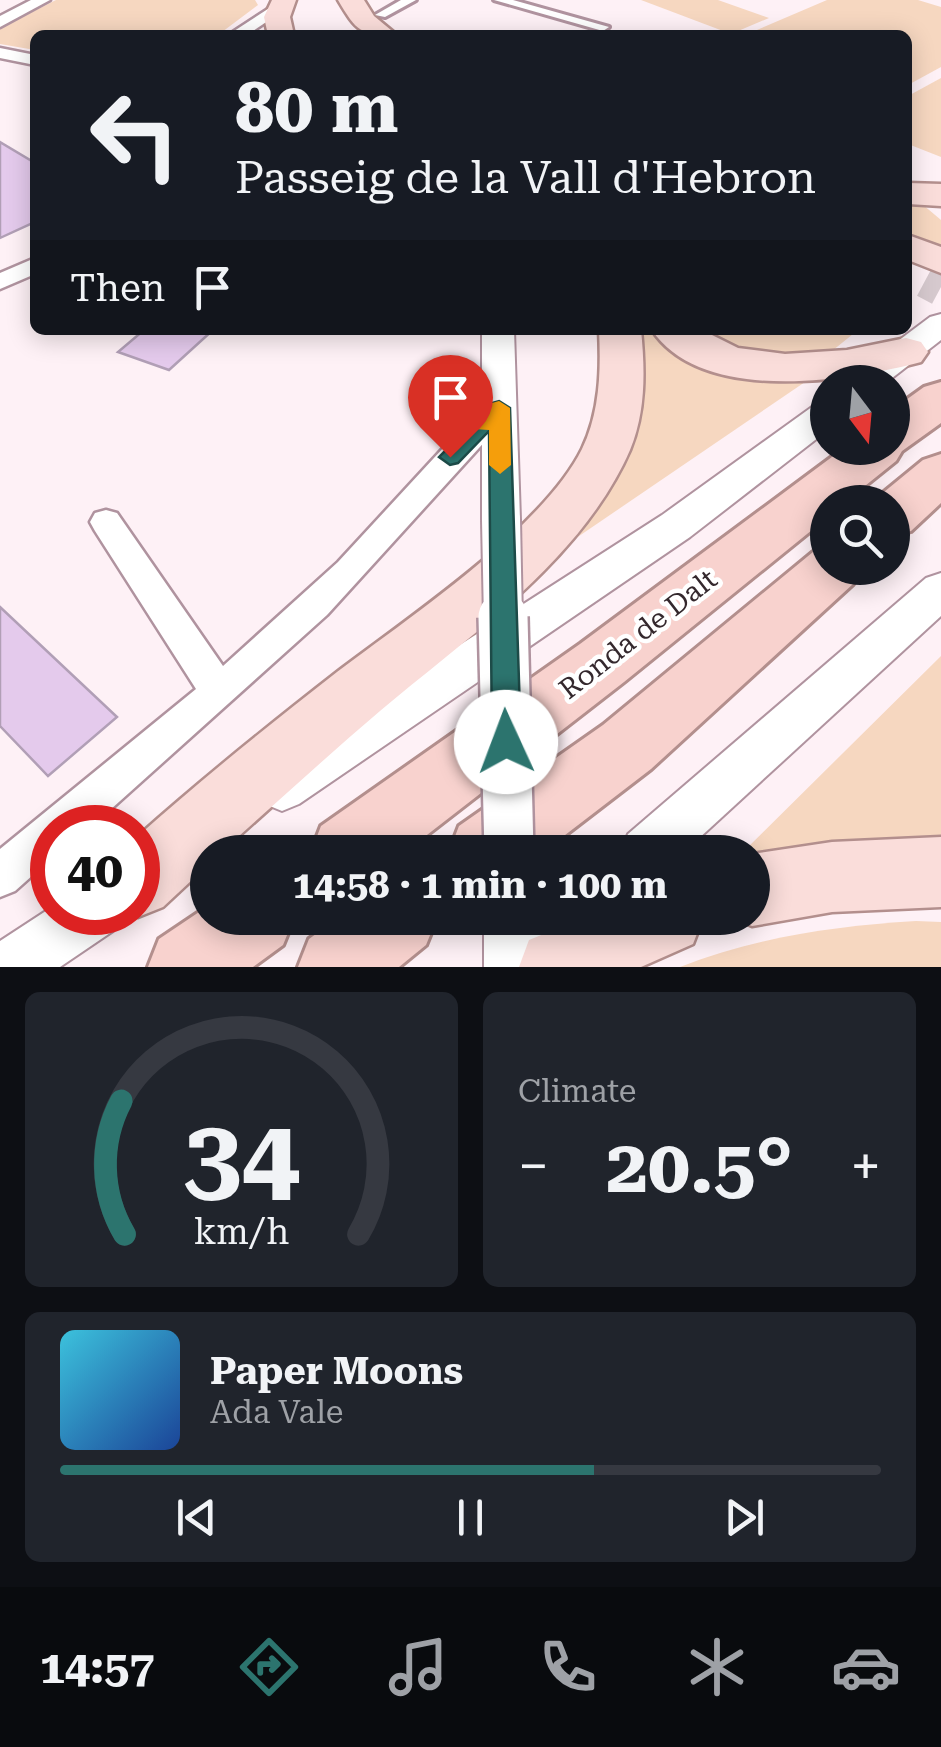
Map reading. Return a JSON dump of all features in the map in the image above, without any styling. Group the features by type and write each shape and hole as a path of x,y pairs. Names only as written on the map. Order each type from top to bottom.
{"highway":[{"path":"910,422 941,398"},
{"name":"Ronda de Dalt","path":"370,835 602,663 856,465"},
{"path":"910,501 941,474"},
{"path":"508,835 627,747 813,585"},
{"path":"186,967 232,935"},
{"path":"338,967 378,935"}],"main road":[{"path":"350,0 359,16 382,25"},
{"path":"912,194 941,195"},
{"path":"160,863 264,769 449,618 553,524 598,464 612,435 624,381 620,335"},
{"path":"680,335 698,348 726,359 785,370 835,366 906,352"},
{"path":"770,887 832,876 941,872"},
{"path":"556,967 628,935"}],"street":[{"path":"0,22 42,0"},
{"path":"382,25 410,0"},
{"path":"500,0 604,28"},
{"path":"247,30 281,14"},
{"path":"0,53 30,59"},
{"path":"0,282 30,268"},
{"path":"889,365 941,324"},
{"path":"498,335 509,835"},
{"path":"85,805 216,694 349,571 470,434 499,408"},
{"path":"160,868 676,526 810,426"},
{"path":"106,522 213,682 216,694"},
{"path":"665,835 941,590"},
{"path":"0,876 30,851"},
{"path":"11,967 59,935"},
{"path":"513,935 516,967"},
{"path":"516,967 553,935"}],"shaded area":[{"path":"56,0 255,0 258,5 225,30 30,30 30,49 0,44 0,28"},
{"path":"641,0 718,0 769,18 740,30 720,30"},
{"path":"827,0 918,0 941,7 941,67 912,83 912,30 757,30"},
{"path":"941,78 941,157 912,146 912,94"},
{"path":"912,199 941,220 941,252 912,238"},
{"path":"628,335 675,335 808,380 541,562"},
{"path":"697,335 852,335 832,351 800,354 778,363"},
{"path":"941,656 941,859 770,872 770,835 760,835"},
{"path":"916,921 941,922 941,967 680,967 796,935"}],"building":[{"path":"0,142 30,160 30,224 0,238"},
{"path":"138,335 208,335 169,370 118,352"},
{"path":"0,607 117,717 48,776 0,726"}],"tunnel":[{"path":"926,279 941,287"}],"slow traffic":[{"path":"482,424 499,408 500,465"}],"route":[{"path":"450,457 499,408 506,742"}]}
